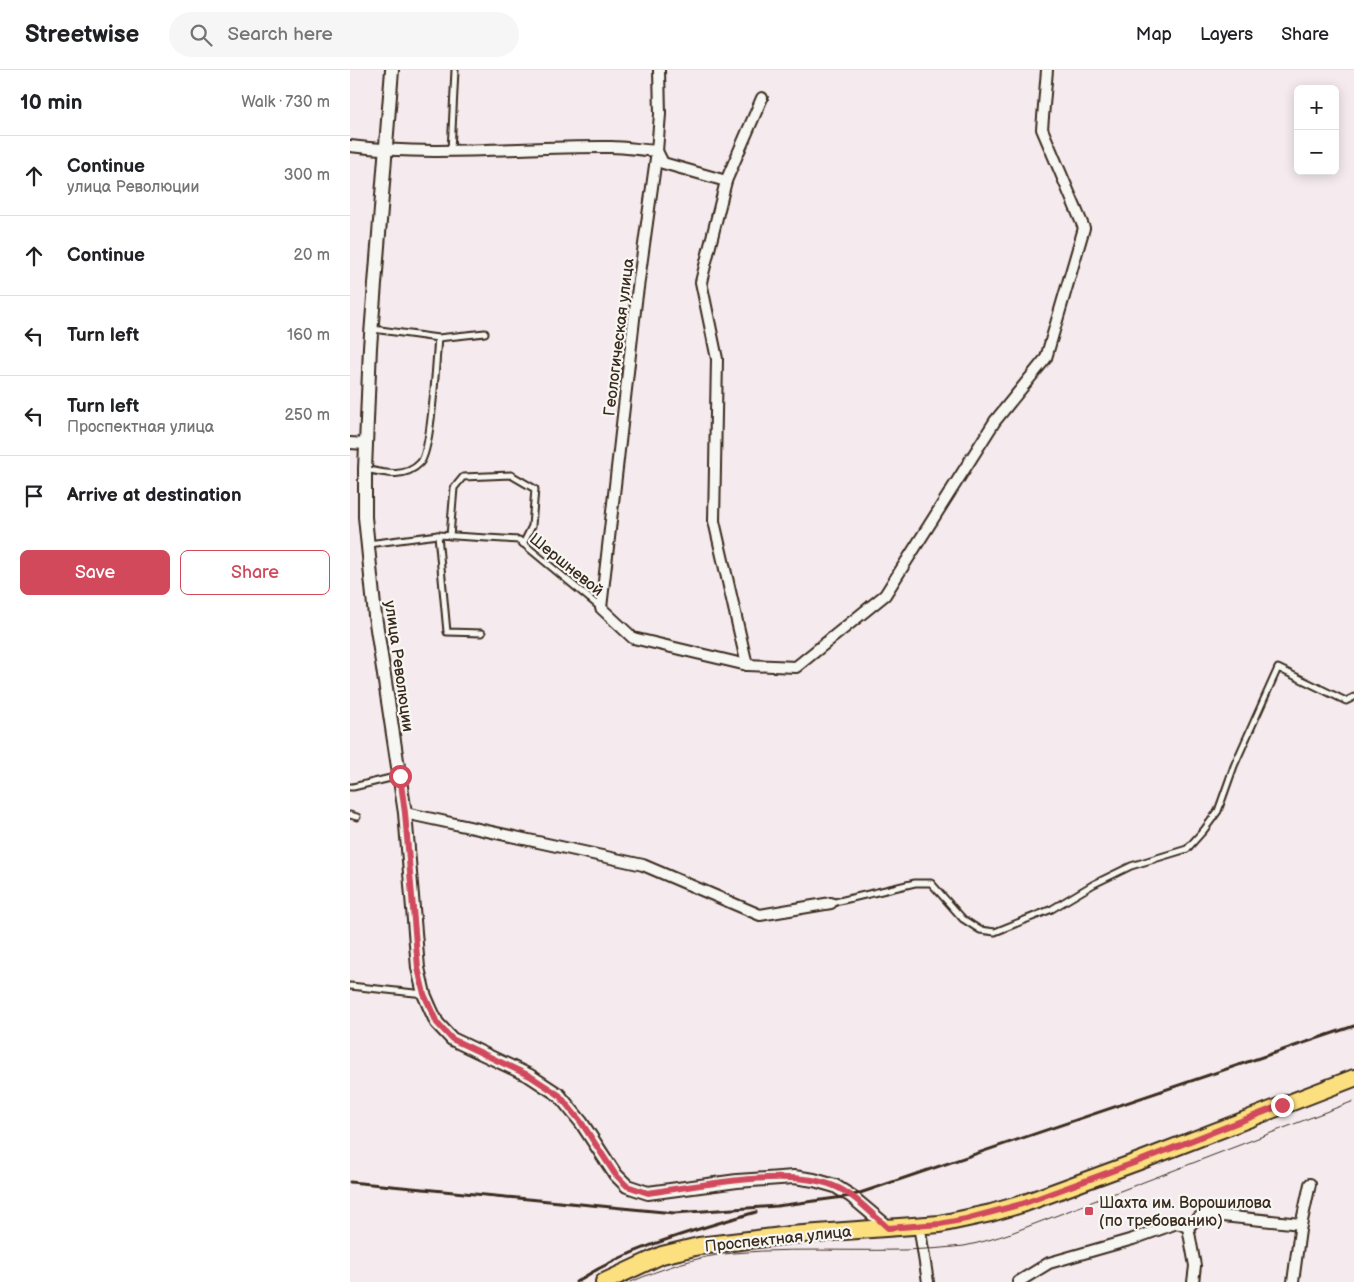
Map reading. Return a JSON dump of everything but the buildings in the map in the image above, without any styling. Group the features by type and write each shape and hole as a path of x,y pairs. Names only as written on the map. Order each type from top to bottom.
{"main road":[{"name":"Проспектная улица","path":"604,1282 662,1255 699,1246 740,1240 918,1226 966,1219 1022,1204 1354,1078"}],"street":[{"name":"улица Революции","path":"392,70 372,329 365,469 367,544 375,616 405,813 418,968 424,994 437,1023 452,1039 530,1076 559,1095 581,1122 615,1174 627,1186 648,1193 737,1181 794,1177 814,1180 835,1186 851,1196 888,1228"},
{"name":"Геологическая улица","path":"601,608 636,302 660,114 659,70"},
{"path":"601,608 633,638 747,665 796,667 885,595 994,421 1046,358 1084,228 1042,129 1047,70"},
{"path":"747,665 714,521 717,359 701,282 726,181 762,98"},
{"path":"350,146 385,150 451,151 612,147 656,151 663,163 726,181"},
{"path":"350,443 366,444"},
{"path":"405,813 643,865 760,915 831,903"},
{"path":"1293,1282 1301,1224 1310,1184"},
{"path":"1188,1227 1203,1214 1301,1224"},
{"path":"1018,1282 1049,1263 1133,1239 1177,1223 1188,1227"},
{"path":"918,1226 928,1282"},
{"path":"1188,1227 1195,1266 1193,1282"}],"lane":[{"path":"451,151 455,70"},
{"path":"372,329 438,338 485,333"},
{"path":"365,469 395,475 422,463 430,429 438,338"},
{"path":"450,536 454,488 463,476 511,475 535,489 532,526 523,544"},
{"path":"438,535 447,632 482,633"},
{"name":"Шершневой","path":"367,544 438,535 519,540 601,608"},
{"path":"831,903 914,883 931,883 963,919 980,930 996,932 1052,909 1094,884 1131,866 1187,849 1218,811 1234,766 1278,668 1346,701 1354,697"},
{"path":"350,787 353,788 400,776"},
{"path":"350,815 357,817"},
{"path":"350,986 424,994"}],"tram line":[{"path":"631,1282 681,1263 733,1253 790,1250 935,1249 964,1246 994,1239 1354,1101"}],"railway":[{"path":"350,1182 674,1213 777,1206 851,1196 1354,1026"},
{"path":"576,1282 641,1249 756,1212"}],"place":[{"name":"Шахта им. Ворошилова (по требованию)","path":"1089,1211"}],"route":[{"path":"400,776 405,813 418,968 424,994 437,1023 452,1039 530,1076 559,1095 581,1122 615,1174 627,1186 637,1190 648,1193 737,1181 794,1177 835,1186 851,1196 888,1228 940,1224 1022,1204 1142,1160 1282,1105"}]}
